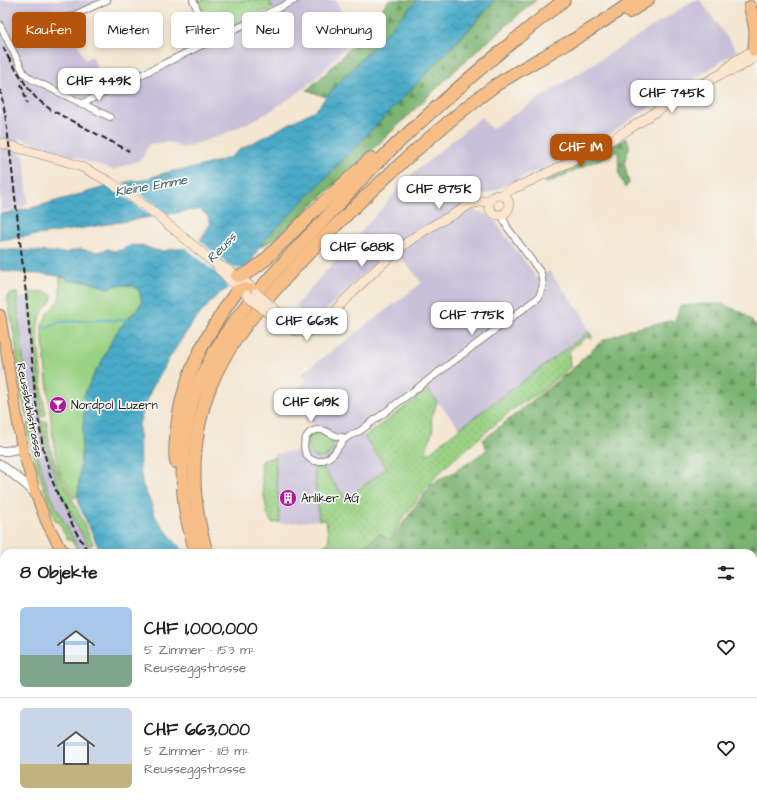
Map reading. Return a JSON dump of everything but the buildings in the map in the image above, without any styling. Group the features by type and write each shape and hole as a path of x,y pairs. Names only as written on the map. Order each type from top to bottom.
{"highway":[{"path":"202,549 188,524 185,509 183,488 184,442 188,420 200,381 223,337 265,283 392,148 478,70 564,0"},
{"path":"356,186 385,162 464,89 573,0"},
{"path":"576,38 602,14 622,0"},
{"path":"203,549 194,472 195,449 198,432 204,405 213,380 226,355 244,328 276,289 320,241 347,214 454,117 517,72 576,38 634,0"},
{"path":"576,38 610,24 648,0"},
{"path":"752,9 757,29 754,56"},
{"path":"183,488 176,459 175,441 177,423 182,398 188,380 198,353 206,339 245,291 251,277 265,260 337,190 443,94 478,70"},
{"path":"245,291 233,291 233,276 244,275 265,260"}],"main road":[{"path":"721,74 735,61 754,56"},
{"path":"524,184 511,198 508,210 502,215 494,214 490,210 488,205 494,196 502,195 514,188 574,160 600,146 687,92 721,74 738,68 754,56"},
{"path":"0,143 82,167 124,190 152,211 213,262 221,272 233,276 245,291 270,309 282,325 299,332 320,328 382,263 431,226 470,205 490,200"},
{"path":"502,195 507,198 509,203"},
{"path":"458,212 479,208 490,210"},
{"name":"Reussbühlstrasse","path":"0,315 22,448 36,495 51,531 62,549"}],"street":[{"path":"10,45 107,0"},
{"path":"193,0 198,12"},
{"path":"234,30 295,0"},
{"path":"0,24 24,73 31,79 110,117"},
{"path":"81,104 197,48"},
{"path":"345,438 329,432 315,430 305,439 305,452 316,461 323,461 331,456 345,438 360,431 538,297 543,285 541,273 507,228 502,215"},
{"path":"0,451 22,448"},
{"path":"0,464 24,483 36,495"}],"shaded area":[{"path":"0,0 112,0 85,12 12,12 12,48 80,48 85,60 92,56 108,92 201,48 234,48 234,32 242,29 242,48 294,48 294,12 275,12 269,0 336,0 342,12 302,12 302,48 344,48 322,73 298,93 266,114 222,135 182,148 168,142 149,144 142,159 113,170 19,138 20,154 24,155 28,202 25,203 26,206 0,211"},
{"path":"694,0 700,0 737,51 609,134 567,157 471,200 478,212 485,213 493,219 534,274 536,279 549,271 582,314 589,332 460,428 423,385 360,431 387,468 346,499 339,490 316,488 319,520 280,524 274,454 302,450 303,438 307,430 316,427 308,418 296,390 307,381 302,373 422,283 392,246 320,316 304,317 296,305 411,175 481,117 491,129"},
{"path":"29,297 40,412 53,470 60,490 90,549 80,549 55,505 45,481 38,457 29,413 17,304 18,298"}],"green space":[{"path":"196,0 269,0 273,8 269,12 242,12 242,22 234,26 234,12 201,12"},
{"path":"389,0 417,0 386,33 386,12 379,12"},
{"path":"495,0 536,0 463,63 345,176 274,240 259,247 471,27"},
{"path":"350,48 372,48 326,97 307,90"},
{"path":"626,138 629,144 629,149 625,163 629,183 625,188 619,174 618,151 547,183 545,182"},
{"path":"60,277 64,277 69,281 86,281 108,288 118,285 133,286 139,290 142,302 114,337 96,370 84,397 87,402 84,414 78,496 74,498 59,470 55,452 42,331 42,326 48,313 58,302 60,295"},
{"path":"29,292 45,292 52,295 51,302 44,309 37,328 43,400 46,413 41,417"},
{"path":"17,293 30,419 26,417 22,397 15,338 7,297 9,294"},
{"path":"722,304 742,312 757,326 757,549 361,549 379,534 391,540 432,484 454,472 487,450 483,440 572,369 602,341 628,330 675,320 680,306"},
{"path":"589,332 591,334 592,338 586,337 569,351 570,367 540,392 513,409 444,468 425,489 403,518 390,540 379,534 361,549 320,549 329,542 326,520 319,520 314,467 323,468 346,499 387,468 364,437 428,390 437,402 431,420 433,428 425,454 430,452"},
{"path":"41,421 47,422 49,442 54,462 93,544 89,546 72,517 59,486 48,454"},
{"path":"31,422 38,457 45,481 55,505 79,549 77,549 71,540 69,541 59,521 56,522 39,474 27,433 29,432 27,424"},
{"path":"320,432 329,436 333,445 329,454 320,458 311,454 307,445 311,436"},
{"path":"275,457 280,522 273,523 267,512 263,491 261,464 263,460"}],"water":[{"path":"417,0 495,0 471,27 269,235 259,247 240,281 217,295 193,322 168,360 150,392 139,424 140,470 143,486 156,518 181,549 99,549 79,505 78,496 84,414 87,402 83,397 114,337 142,302 139,290 133,286 118,285 108,288 86,281 69,281 64,277 0,271 0,249 65,253 80,249 97,252 108,249 114,251 121,250 132,245 144,246 154,250 164,251 173,249 190,249 201,239 211,223 207,215 199,209 0,240 0,214 28,209 109,186 144,180 161,174 191,169 229,158 241,149 317,109 326,97 372,48 386,48 386,33"}],"pier":[{"path":"121,181 145,197 169,216 155,218 108,184"},
{"path":"198,239 229,265 234,268 243,269 241,282 228,291 226,283 221,277 185,247 189,247"}],"waterway":[{"path":"46,328 59,322 130,320"}],"railway":[{"path":"3,47 10,61"},
{"path":"8,57 36,98 51,110 129,151"},
{"path":"21,84 27,104"},
{"path":"0,89 10,152 26,294 36,404 43,448 50,475 58,495 76,532 87,549"}],"place":[{"name":"Nordpol Luzern","path":"58,405"},
{"name":"Anliker AG","path":"288,498"}],"water label":[{"name":"Kleine Emme","path":"151,185"},
{"name":"Reuss","path":"221,247"}]}
